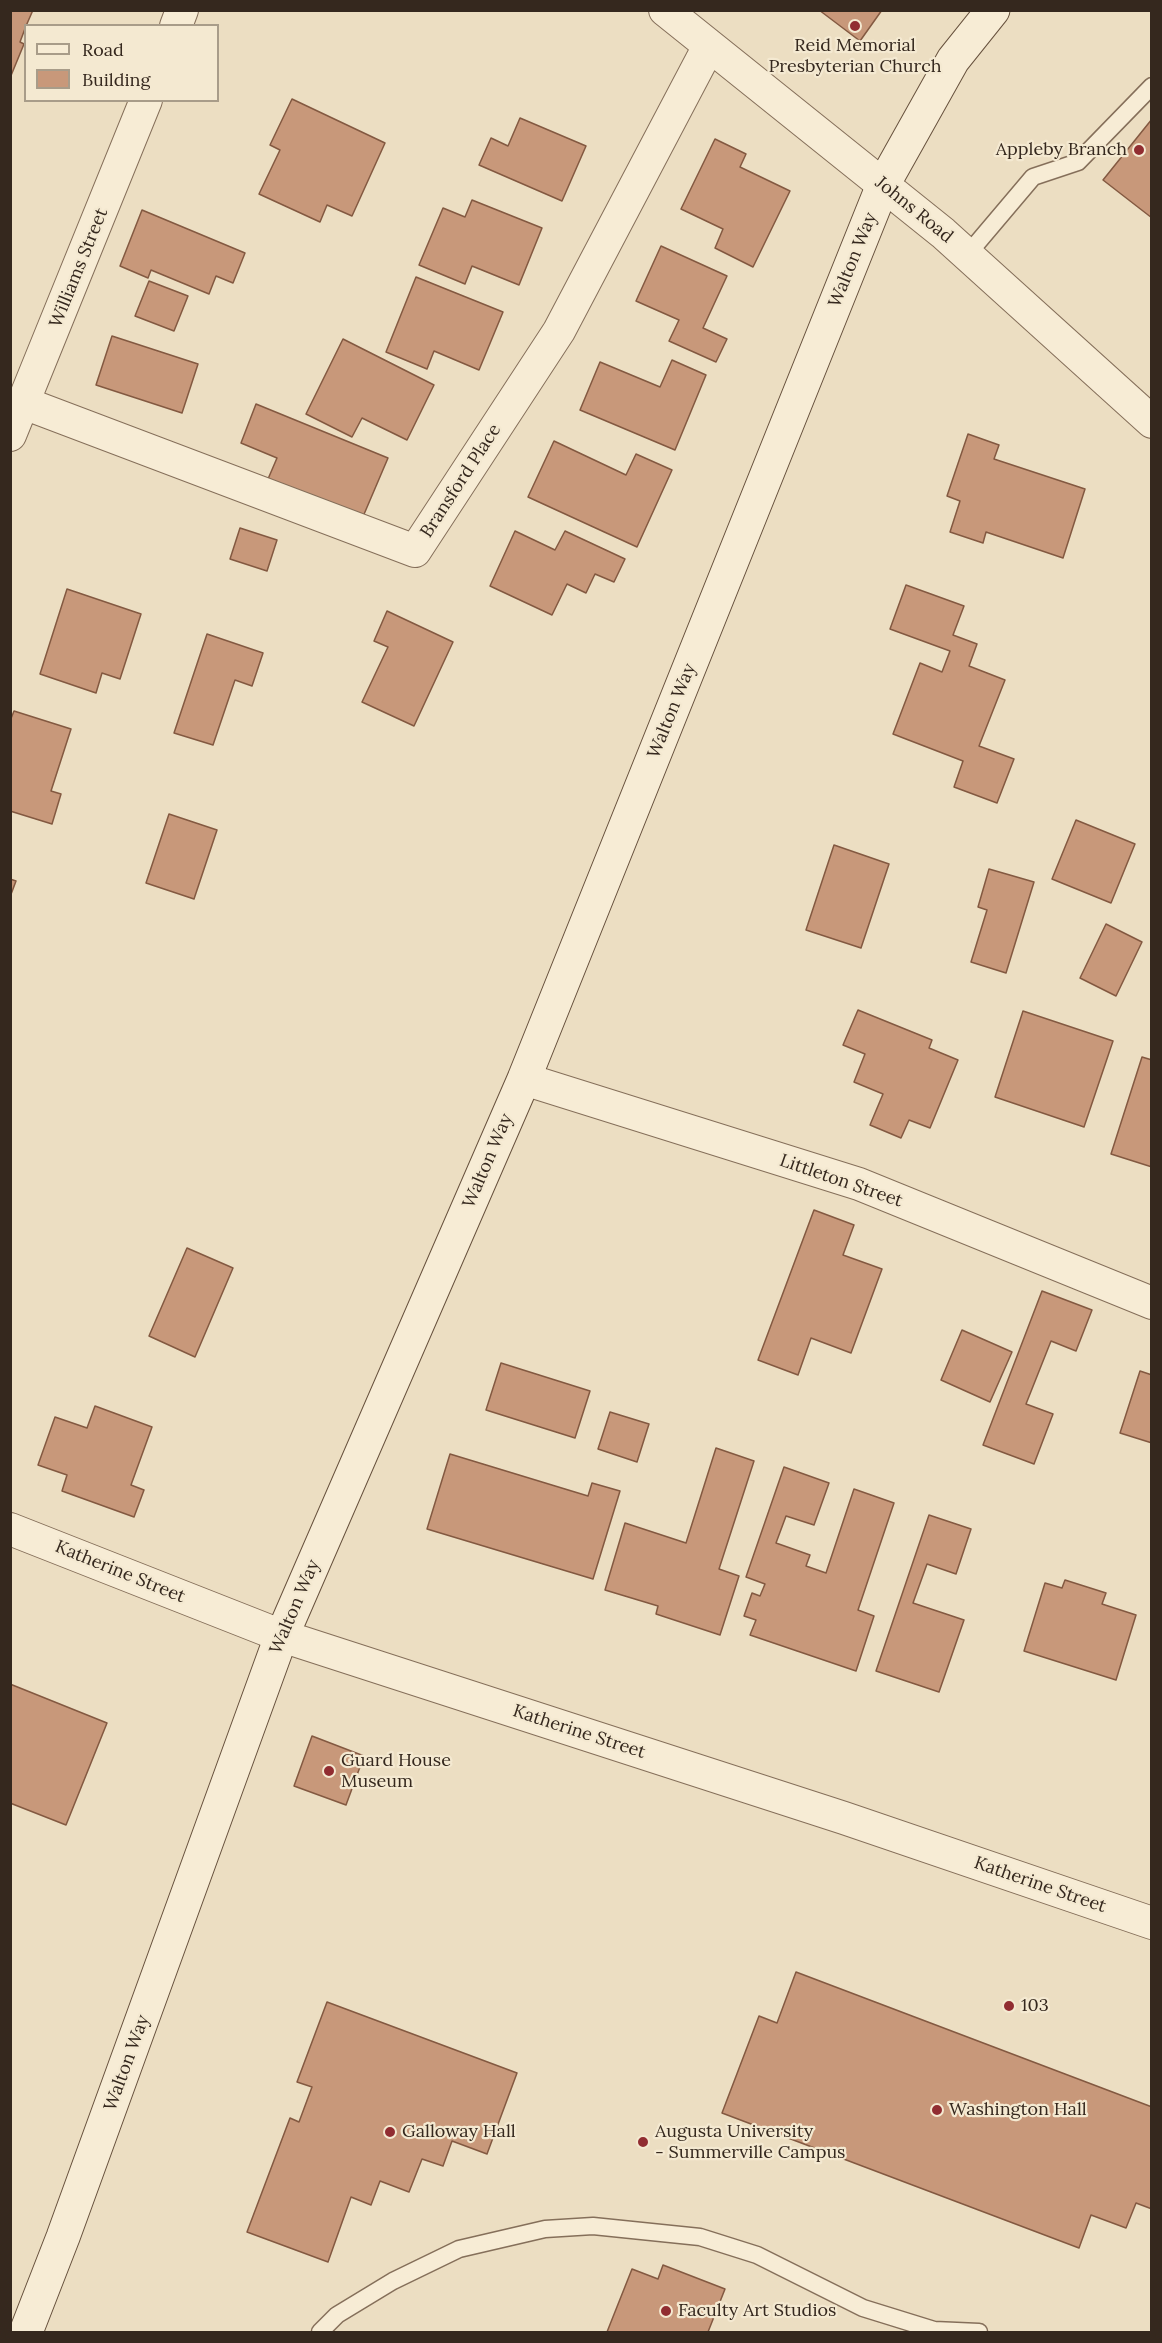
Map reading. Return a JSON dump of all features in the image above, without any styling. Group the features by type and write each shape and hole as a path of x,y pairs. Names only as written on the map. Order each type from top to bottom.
{"main road":[{"name":"Walton Way","path":"26,2332 63,2237 282,1636 524,1079 883,185 953,60 993,10"}],"street":[{"name":"Johns Road","path":"665,10 967,255 1152,423"},
{"name":"Bransford Place","path":"24,403 415,551 559,331 709,46"},
{"name":"Williams Street","path":"10,435 145,102"},
{"name":"Littleton Street","path":"524,1079 859,1184 1152,1303"},
{"name":"Katherine Street","path":"10,1529 282,1636 833,1814 1152,1923"}],"lane":[{"path":"967,255 1033,177 1078,162 1152,86"},
{"path":"320,2332 337,2315 393,2281 459,2249 545,2229 593,2226 700,2237 757,2255 863,2308 934,2330 979,2332"}],"building":[{"path":"10,10 33,10 27,24 24,24 20,42 24,44 10,78"},
{"name":"Reid Memorial Presbyterian Church","path":"819,10 882,10 860,41"},
{"path":"292,99 385,143 352,216 327,205 320,222 259,194 280,150 270,145"},
{"path":"520,118 586,146 562,201 479,165 491,138 508,146"},
{"name":"Appleby Branch","path":"1152,119 1152,218 1103,180"},
{"path":"715,139 746,154 740,167 790,191 753,267 715,248 723,229 681,209"},
{"path":"472,200 542,228 519,285 472,266 465,284 419,265 443,208 465,217"},
{"path":"142,210 245,253 233,283 216,276 209,294 151,270 148,278 120,266"},
{"path":"661,246 727,276 703,328 727,339 716,362 669,341 679,320 636,301"},
{"path":"416,277 503,312 479,370 434,351 427,369 386,352"},
{"path":"149,281 188,296 174,331 135,316"},
{"path":"112,336 198,364 182,413 96,385"},
{"path":"343,339 434,385 407,440 362,418 352,437 306,414"},
{"path":"672,360 706,375 675,450 580,410 600,362 660,387"},
{"path":"256,404 388,458 359,526 265,486 277,458 241,443"},
{"path":"968,434 999,445 994,459 1085,489 1063,558 986,532 983,543 950,532 960,501 947,496"},
{"path":"554,441 626,475 636,454 672,470 637,547 528,497"},
{"path":"240,528 277,540 267,571 230,559"},
{"path":"515,531 555,550 565,531 625,559 614,582 595,574 586,593 567,584 552,615 490,586"},
{"path":"906,585 964,606 953,635 977,644 969,666 1005,680 979,746 1014,759 997,803 954,787 963,761 893,734 920,663 942,672 950,651 890,629"},
{"path":"67,589 141,614 120,679 102,673 96,693 40,674"},
{"path":"387,611 453,642 414,726 362,702 388,647 374,641"},
{"path":"207,634 263,653 252,686 235,680 213,745 174,733"},
{"path":"14,711 71,729 51,791 61,794 52,824 10,811 10,721"},
{"path":"169,814 217,830 194,899 146,883"},
{"path":"1076,820 1135,844 1111,903 1052,879"},
{"path":"834,845 889,864 861,948 806,930"},
{"path":"989,869 1034,882 1006,973 971,962 987,910 978,907"},
{"path":"10,879 16,881 10,897"},
{"path":"1106,924 1142,942 1116,996 1080,978"},
{"path":"858,1010 932,1040 929,1048 958,1060 930,1128 909,1120 901,1138 870,1125 883,1094 854,1082 865,1054 843,1045"},
{"path":"1023,1011 1113,1041 1084,1127 995,1097"},
{"path":"1142,1057 1152,1060 1152,1167 1111,1154"},
{"path":"814,1210 854,1225 843,1255 882,1269 851,1353 811,1338 798,1375 758,1360"},
{"path":"187,1248 233,1268 195,1357 149,1336"},
{"path":"1042,1291 1092,1310 1076,1351 1051,1341 1026,1404 1053,1414 1034,1464 983,1445"},
{"path":"962,1330 1012,1352 990,1402 941,1380"},
{"path":"501,1363 590,1391 575,1438 486,1410"},
{"path":"1140,1371 1152,1375 1152,1443 1120,1433"},
{"path":"95,1406 152,1427 131,1485 144,1490 134,1517 62,1491 67,1475 38,1465 55,1417 87,1428"},
{"path":"610,1412 649,1424 637,1462 598,1449"},
{"path":"716,1448 754,1461 719,1569 739,1576 720,1635 656,1614 658,1606 605,1590 625,1523 686,1543"},
{"path":"450,1454 588,1496 592,1483 620,1491 593,1579 427,1529"},
{"path":"784,1467 829,1483 814,1525 786,1516 776,1543 810,1555 806,1566 826,1573 854,1489 894,1503 858,1610 874,1616 856,1671 750,1635 756,1620 744,1616 752,1593 760,1596 765,1584 746,1577"},
{"path":"929,1515 971,1529 956,1574 927,1564 913,1603 964,1620 939,1692 876,1671"},
{"path":"1065,1580 1106,1593 1102,1604 1136,1615 1116,1680 1024,1651 1045,1583 1062,1588"},
{"path":"10,1684 107,1723 66,1825 10,1803"},
{"name":"Guard House Museum","path":"312,1736 364,1756 346,1805 294,1786"},
{"name":"Washington Hall","path":"796,1972 1152,2107 1152,2209 1136,2203 1126,2228 1091,2215 1079,2248 722,2113 759,2016 777,2023"},
{"name":"Galloway Hall","path":"327,2002 517,2073 487,2154 452,2141 443,2166 422,2159 409,2192 380,2181 371,2205 351,2197 328,2262 247,2232 290,2118 299,2122 312,2087 297,2082"},
{"name":"Faculty Art Studios","path":"663,2265 725,2289 708,2332 607,2332 632,2269 658,2279"}],"place":[{"name":"Reid Memorial Presbyterian Church","path":"855,26"},
{"name":"Appleby Branch","path":"1139,150"},
{"name":"Guard House Museum","path":"329,1771"},
{"name":"103","path":"1009,2006"},
{"name":"Washington Hall","path":"937,2110"},
{"name":"Galloway Hall","path":"390,2132"},
{"name":"Augusta University - Summerville Campus","path":"643,2142"},
{"name":"Faculty Art Studios","path":"666,2311"}]}
